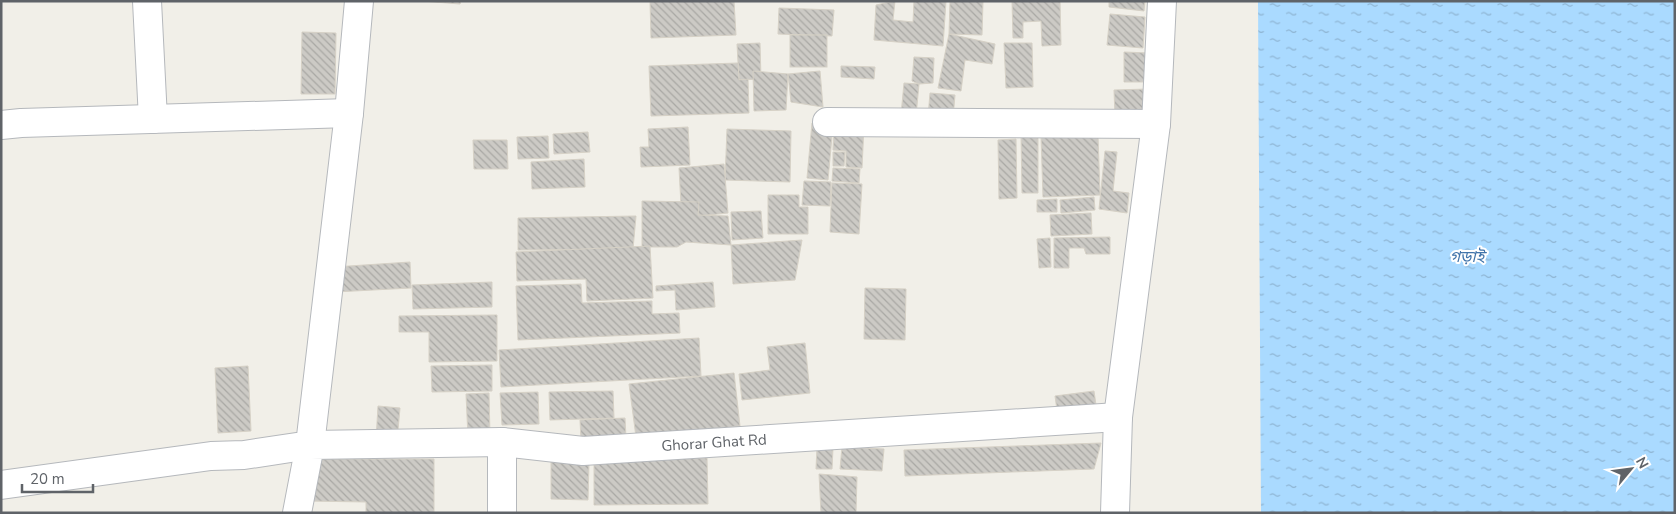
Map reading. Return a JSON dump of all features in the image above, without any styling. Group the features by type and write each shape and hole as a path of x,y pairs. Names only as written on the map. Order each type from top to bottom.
{"street":[{"path":"147,1 153,119"},
{"path":"296,513 310,445 349,113 359,1"},
{"path":"1115,513 1118,417 1156,124 1162,1"},
{"path":"1,125 21,122 349,113"},
{"path":"827,122 1156,124"},
{"name":"Ghorar Ghat Rd","path":"1,485 211,456 244,455 310,445 502,442 583,451 1118,417"},
{"path":"502,442 502,513"}],"water":[{"name":"গড়াই","path":"1258,1 1675,1 1675,513 1261,513"}],"building":[{"path":"422,1 461,1 460,4"},
{"path":"650,1 734,1 736,35 651,38"},
{"path":"895,1 893,20 913,22 914,1 946,1 943,46 874,40 876,5"},
{"path":"950,1 983,1 982,35 949,34"},
{"path":"1012,1 1060,1 1061,45 1042,46 1041,21 1023,22 1023,38 1013,38"},
{"path":"1109,1 1145,1 1144,11 1109,7"},
{"path":"779,8 834,10 832,36 778,34"},
{"path":"1110,14 1145,17 1143,48 1107,45"},
{"path":"302,32 336,33 335,94 301,94"},
{"path":"949,34 995,44 992,64 965,60 961,91 938,88"},
{"path":"790,35 827,35 827,67 790,67"},
{"path":"760,43 761,79 739,80 737,44"},
{"path":"1004,43 1032,43 1033,87 1006,88"},
{"path":"1124,52 1149,53 1148,82 1124,82"},
{"path":"914,57 934,58 933,83 919,84 912,81"},
{"path":"738,63 739,80 748,79 749,113 651,116 649,66"},
{"path":"841,66 875,67 874,79 841,77"},
{"path":"753,71 788,74 786,110 754,111"},
{"path":"820,71 823,107 791,102 788,74"},
{"path":"904,83 919,84 916,116 901,115"},
{"path":"1148,89 1149,117 1115,117 1114,90"},
{"path":"930,93 955,95 953,118 928,117"},
{"path":"812,123 833,125 828,180 807,178"},
{"path":"834,125 864,126 862,168 846,167 846,151 833,150"},
{"path":"688,127 690,165 641,167 640,147 649,147 648,129"},
{"path":"727,129 791,131 790,182 725,180"},
{"path":"588,132 590,152 554,154 553,134"},
{"path":"1021,133 1038,133 1038,193 1022,193"},
{"path":"1098,135 1100,195 1043,197 1041,136"},
{"path":"548,136 549,158 518,159 517,137"},
{"path":"1016,139 1017,198 999,199 998,140"},
{"path":"473,140 507,140 508,169 474,169"},
{"path":"1105,151 1117,152 1113,191 1129,193 1127,213 1099,209"},
{"path":"833,152 845,152 844,166 833,166"},
{"path":"584,159 585,187 532,189 531,162"},
{"path":"724,164 728,213 698,216 697,204 681,205 679,168"},
{"path":"833,168 860,169 859,183 832,181"},
{"path":"804,181 831,182 830,206 802,205"},
{"path":"832,183 862,184 859,234 830,232"},
{"path":"768,195 799,195 799,207 808,207 808,234 768,234"},
{"path":"1094,197 1095,210 1061,213 1060,200"},
{"path":"1057,199 1057,212 1037,212 1037,200"},
{"path":"642,201 699,202 698,215 728,216 731,245 686,242 677,247 642,247"},
{"path":"761,211 763,238 732,240 731,212"},
{"path":"1091,213 1092,234 1051,236 1050,215"},
{"path":"636,216 633,249 518,250 518,218"},
{"path":"1110,237 1110,254 1086,254 1084,248 1069,248 1069,268 1054,268 1054,238"},
{"path":"1050,238 1051,267 1039,268 1037,239"},
{"path":"802,240 795,280 733,284 731,245"},
{"path":"650,246 653,298 587,301 586,279 517,281 516,252"},
{"path":"410,262 411,288 335,292 334,267"},
{"path":"492,282 492,307 413,309 412,285"},
{"path":"713,282 715,307 676,310 675,290 656,291 656,286"},
{"path":"581,284 582,303 652,301 652,314 679,313 680,333 518,340 516,286"},
{"path":"865,288 906,289 905,340 864,339"},
{"path":"497,315 497,361 429,362 429,332 399,332 399,316"},
{"path":"699,338 701,376 501,387 499,350"},
{"path":"805,343 810,393 742,400 739,374 770,370 767,347"},
{"path":"492,365 492,391 432,392 431,366"},
{"path":"248,366 251,431 218,433 215,368"},
{"path":"734,373 740,426 636,437 629,384"},
{"path":"613,391 614,418 550,420 549,392"},
{"path":"1094,391 1097,412 1058,417 1055,396"},
{"path":"538,392 539,424 502,425 500,393"},
{"path":"489,393 490,436 468,437 466,394"},
{"path":"378,406 400,408 397,441 376,440"},
{"path":"625,418 626,438 581,440 580,420"},
{"path":"1101,443 1094,469 905,476 904,450"},
{"path":"817,447 833,448 832,469 816,469"},
{"path":"842,447 884,449 882,471 840,469"},
{"path":"707,458 708,504 594,505 594,459"},
{"path":"307,459 434,459 434,513 366,513 366,502 307,501"},
{"path":"551,462 589,463 588,500 551,499"},
{"path":"819,474 857,477 856,513 821,513"}]}
